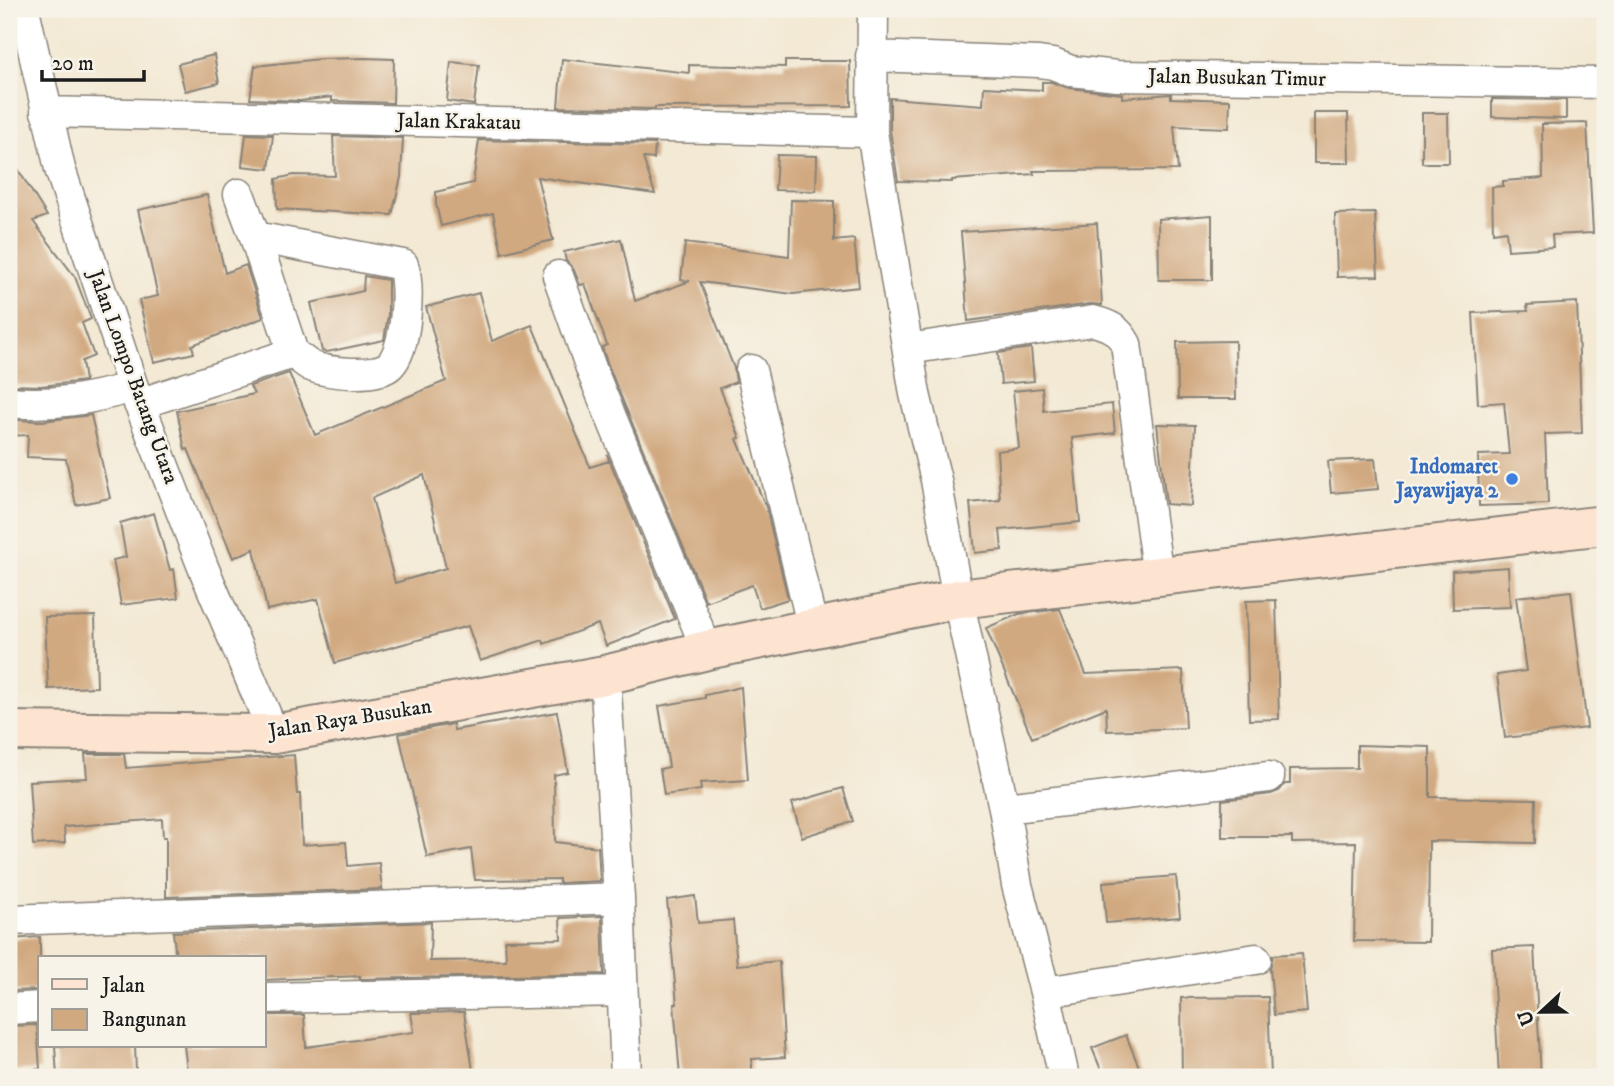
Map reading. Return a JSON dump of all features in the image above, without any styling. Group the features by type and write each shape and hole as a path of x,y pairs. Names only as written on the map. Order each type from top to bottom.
{"street":[{"name":"Jalan Lompo Batang Utara","path":"24,9 60,169 136,395 203,567 274,734"},
{"path":"873,9 872,132 915,394 1004,808 1017,885 1064,1077"},
{"name":"Jalan Busukan Timur","path":"871,56 1039,62 1071,71 1117,76 1605,83"},
{"name":"Jalan Krakatau","path":"46,112 872,132"},
{"path":"239,194 293,353 310,366 352,373 379,371 391,365 403,335 407,313 403,265 255,237"},
{"path":"558,276 592,371 707,650"},
{"path":"908,349 1093,321 1110,325 1119,332 1126,344 1158,576"},
{"path":"9,402 41,405 136,395 293,353"},
{"path":"751,370 813,629"},
{"name":"Jalan Raya Busukan","path":"9,731 274,734 605,675 707,650 958,599 1605,525"},
{"path":"605,675 619,898 626,1077"},
{"path":"1004,808 1269,777"},
{"path":"9,920 619,898"},
{"path":"1045,992 1256,959"},
{"path":"266,998 326,995 430,997 622,991"},
{"path":"9,1009 38,1007"}],"building":[{"path":"214,55 219,83 185,91 178,64"},
{"path":"320,59 394,59 393,103 332,101 332,97 300,101 250,99 255,66"},
{"path":"562,59 689,73 689,65 785,67 785,61 850,61 851,106 655,109 558,107"},
{"path":"451,62 479,65 474,105 447,101"},
{"path":"1042,82 1122,94 1122,98 1171,94 1171,98 1230,100 1229,128 1174,126 1178,170 1033,171 1034,174 952,182 898,181 890,131 890,98 983,105 984,87 1042,90"},
{"path":"1492,99 1566,100 1566,119 1492,117"},
{"path":"1314,113 1348,113 1349,163 1314,163"},
{"path":"1422,113 1448,113 1449,163 1422,163"},
{"path":"1587,123 1593,233 1552,235 1553,247 1508,250 1506,231 1493,233 1492,187 1503,186 1503,181 1543,178 1542,124"},
{"path":"246,134 273,135 269,169 242,166"},
{"path":"333,136 403,138 401,177 392,215 277,209 276,179 294,175 335,176"},
{"path":"479,140 655,144 654,159 643,158 655,194 537,177 553,240 502,253 493,213 441,226 436,204 436,192 473,183"},
{"path":"9,155 47,216 33,221 75,277 91,319 82,323 94,356 82,361 85,381 41,386 9,385"},
{"path":"777,155 817,156 816,191 775,190"},
{"path":"207,195 225,273 246,265 263,318 192,345 194,353 154,362 139,300 158,296 138,210"},
{"path":"791,200 834,201 834,241 854,239 859,287 793,294 700,282 734,368 736,382 720,388 740,438 737,439 766,507 788,599 760,608 752,585 706,602 608,365 602,347 607,345 585,284 580,285 574,270 566,261 564,252 621,239 635,301 690,281 681,280 685,243 789,256"},
{"path":"1375,213 1378,276 1337,277 1335,214"},
{"path":"1212,215 1212,280 1159,280 1158,219"},
{"path":"1097,223 1102,305 1090,304 968,321 961,232"},
{"path":"364,276 388,280 388,315 384,340 322,351 311,303 363,291"},
{"path":"479,293 492,341 532,325 590,467 609,461 607,454 675,619 606,646 598,624 544,644 543,640 480,661 468,626 335,663 318,599 267,610 254,549 233,558 188,449 185,450 177,411 254,394 250,386 289,373 315,435 446,381 426,307","holes":["424,475 446,568 395,583 372,498"]},
{"path":"1577,302 1582,433 1545,434 1548,504 1479,506 1478,455 1509,454 1504,402 1478,404 1473,313 1528,311 1527,305"},
{"path":"1235,341 1236,399 1178,399 1177,342"},
{"path":"1031,348 1034,381 1001,384 998,353"},
{"path":"1042,388 1044,411 1112,404 1115,433 1072,438 1080,522 1000,530 1002,550 975,553 970,503 1000,500 997,451 1019,448 1013,391"},
{"path":"91,415 110,498 76,505 66,459 27,457 28,435 9,436 9,420 42,421"},
{"path":"1157,424 1195,425 1191,506 1166,504"},
{"path":"1375,459 1378,489 1331,493 1328,461"},
{"path":"154,513 170,570 174,569 178,598 121,605 113,560 126,557 120,523"},
{"path":"1508,567 1510,607 1453,609 1452,571"},
{"path":"1571,591 1587,728 1505,738 1497,675 1526,671 1516,597"},
{"path":"1276,600 1279,719 1249,720 1246,601"},
{"path":"1060,609 1086,674 1183,670 1186,728 1107,731 1106,708 1032,738 986,628 1019,614"},
{"path":"95,616 97,687 48,689 45,617"},
{"path":"741,687 748,780 700,783 701,790 664,795 660,769 669,767 659,706 705,698 705,695"},
{"path":"557,712 568,772 554,775 555,842 598,847 600,881 559,883 559,879 475,880 471,849 427,857 399,734 453,724 454,730"},
{"path":"1357,745 1430,747 1430,797 1536,799 1535,843 1429,841 1428,942 1354,941 1356,842 1292,843 1292,837 1222,837 1222,800 1279,791 1285,784 1290,784 1290,769 1357,768"},
{"path":"85,754 124,754 126,768 294,755 297,794 300,794 302,845 346,842 348,866 379,863 382,889 166,897 166,837 163,837 162,819 64,827 65,843 33,845 29,781 87,778"},
{"path":"843,788 853,821 802,837 792,803"},
{"path":"1176,876 1180,917 1106,923 1103,882"},
{"path":"695,896 698,923 733,920 737,965 779,961 785,1057 752,1059 752,1077 680,1077 674,1004 677,1004 667,900"},
{"path":"602,916 604,974 360,979 360,976 266,980 266,956 176,956 173,932 431,922 430,961 506,960 505,940 561,939 560,918"},
{"path":"40,937 38,990 9,991 9,939"},
{"path":"1534,947 1541,1077 1499,1077 1492,949"},
{"path":"1302,953 1307,1012 1274,1015 1270,969 1273,955"},
{"path":"1268,997 1271,1077 1182,1077 1181,998"},
{"path":"464,1012 474,1077 188,1077 184,1048 266,1048 266,1015 304,1015 306,1047 414,1032 411,1013"},
{"path":"37,1025 40,1069 9,1071 9,1026"},
{"path":"1126,1035 1143,1077 1104,1077 1092,1048"},
{"path":"55,1048 135,1048 136,1072 57,1076"}],"place":[{"name":"Indomaret Jayawijaya 2","path":"1512,479"}]}
